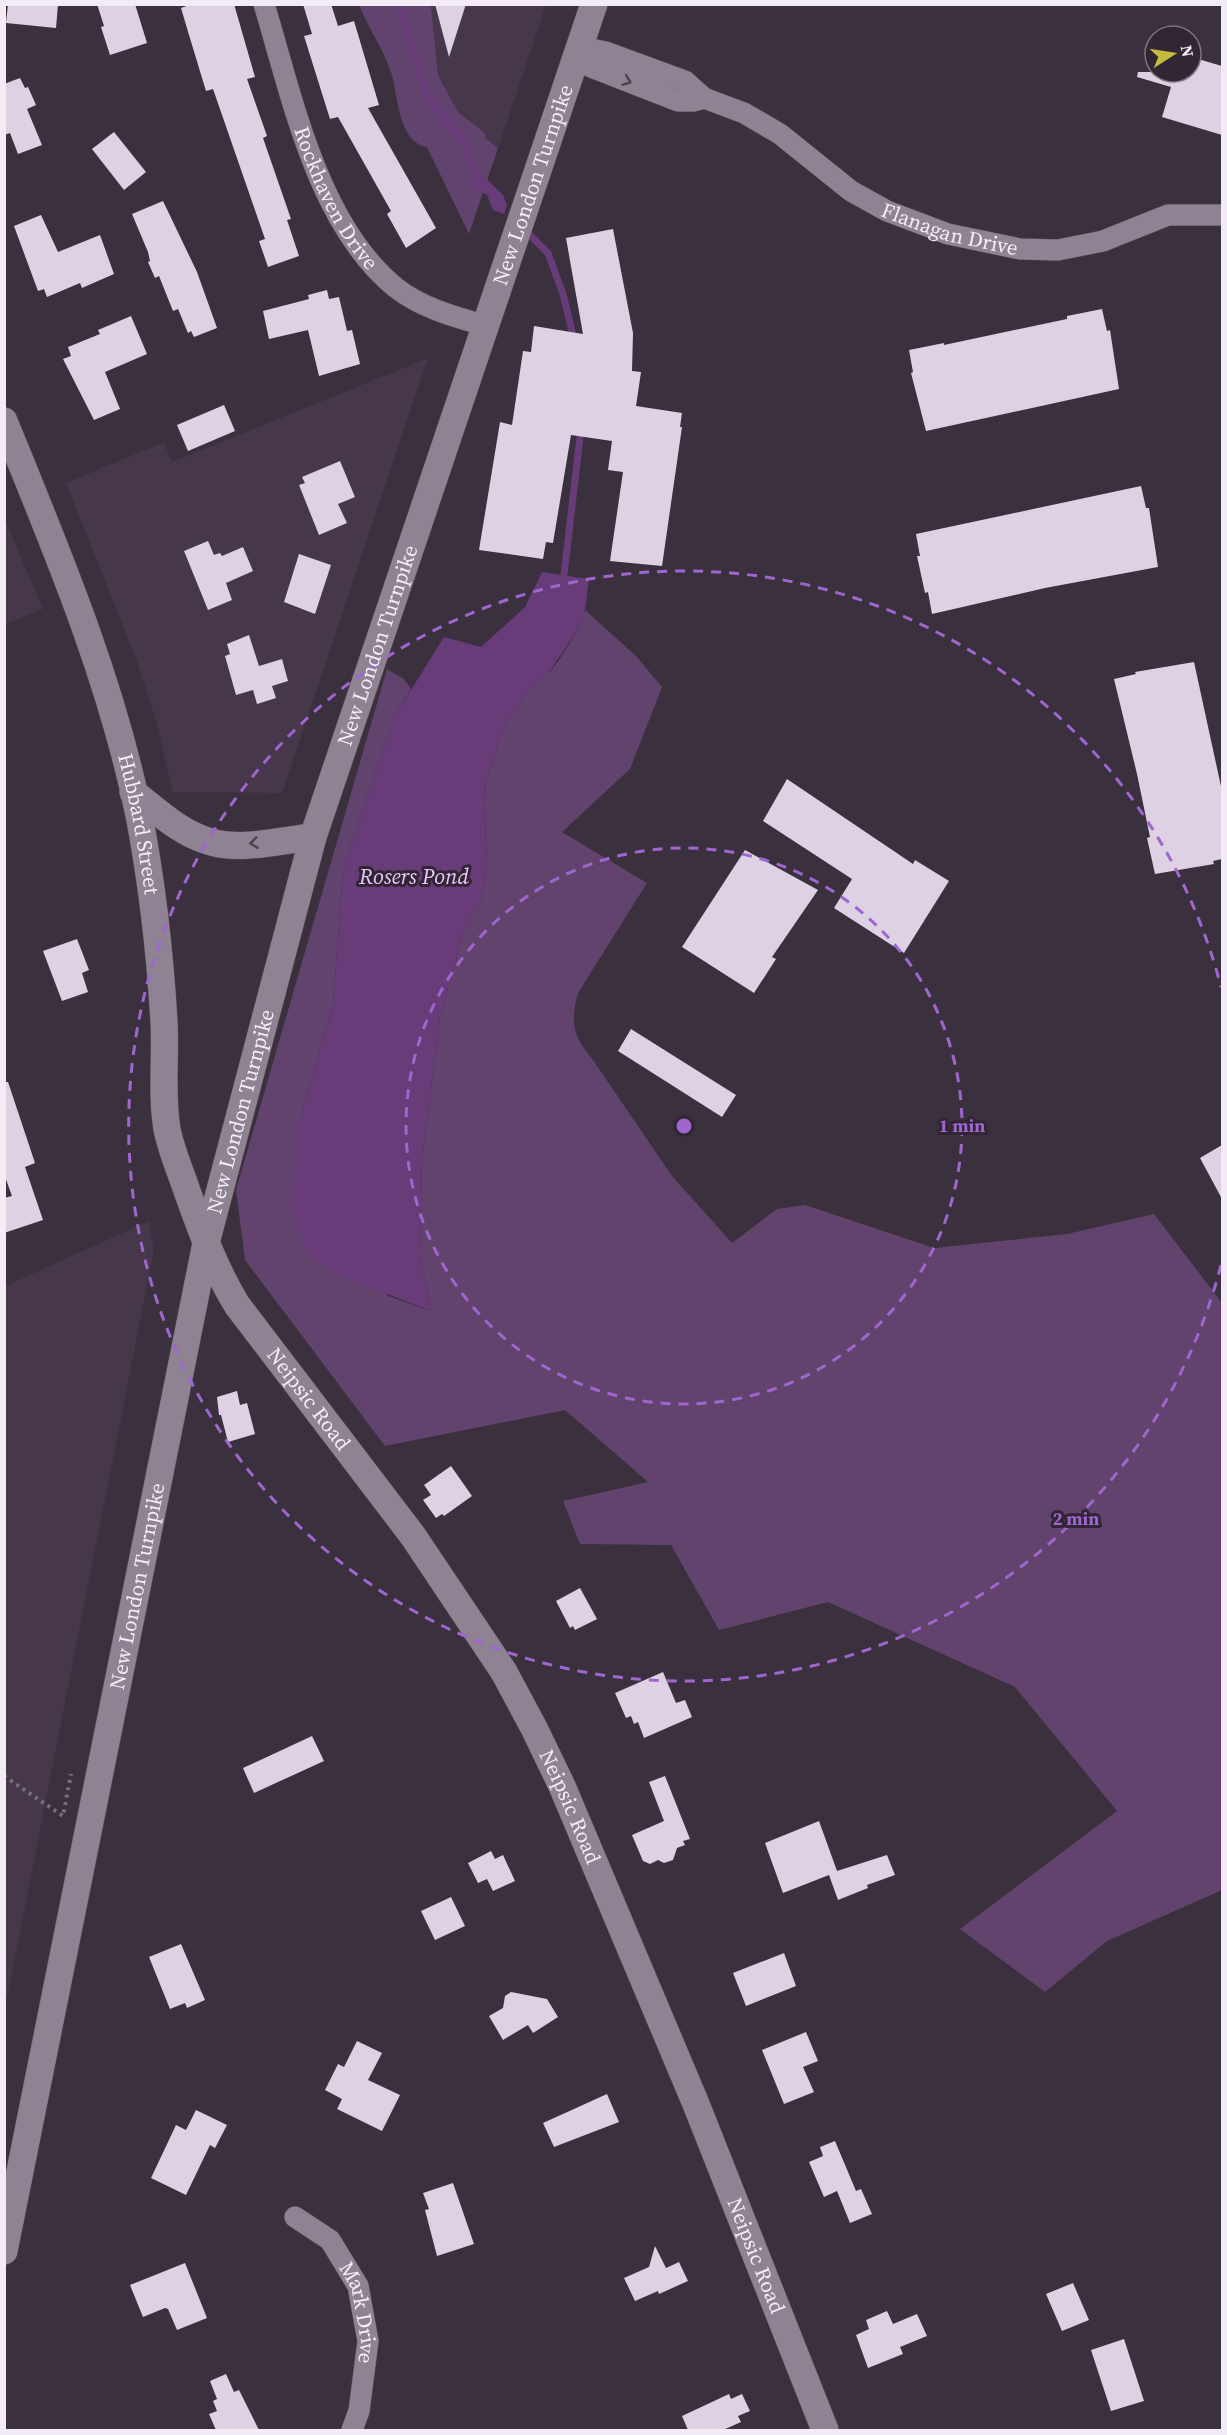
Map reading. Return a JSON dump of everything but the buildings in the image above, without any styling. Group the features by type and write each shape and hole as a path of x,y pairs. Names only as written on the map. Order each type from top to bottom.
{"street":[{"name":"Rockhaven Drive","path":"264,4 294,103 317,168 341,219 359,247 377,270 413,299 440,312 487,326"},
{"name":"New London Turnpike","path":"4,2251 206,1243 313,837 594,4"},
{"name":"Flanagan Drive","path":"578,52 591,67 678,101 694,101 704,98 744,113 780,134 851,191 914,223 948,234 1020,249 1058,250 1103,241 1174,214 1222,215"},
{"name":"Hubbard Street","path":"4,420 112,706 133,792 149,878 162,979 164,1105 168,1129 176,1159 206,1243"},
{"path":"133,792 175,825 213,843 243,844 313,837"},
{"name":"Neipsic Road","path":"206,1243 237,1305 413,1536 504,1671 534,1728 562,1786 696,2104 825,2430"},
{"name":"Mark Drive","path":"295,2217 330,2240 357,2286 368,2341 359,2411 352,2430"}],"path":[{"path":"4,1776 63,1816 71,1774"}],"shaded area":[{"path":"359,5 431,5 438,75 458,112 485,133 486,139 498,148 469,234 427,147 410,137 405,127 391,72"},
{"path":"431,5 546,5 498,148 486,139 485,133 458,112 438,75"},
{"path":"428,358 282,793 173,792 155,718 138,664 66,483 164,442 172,462"},
{"path":"4,517 43,609 5,624 4,624"},
{"path":"585,610 636,656 662,687 630,769 562,832 647,883 578,993 574,1013 575,1029 581,1044 672,1176 732,1243 777,1209 805,1205 934,1248 1067,1234 1154,1214 1222,1303 1222,1890 1107,1941 1045,1992 960,1929 1117,1811 1015,1687 828,1602 719,1630 671,1545 580,1544 563,1501 648,1482 565,1410 385,1446 245,1260 236,1190 387,669 404,679 411,689 394,717 343,870 333,1005 299,1123 388,1296 431,1311 420,1255 422,1157 440,1017 464,930 481,900 487,857 484,807 486,782 501,734 511,714 528,692 547,675 559,660 579,628"},
{"path":"149,1221 154,1250 5,1999 5,1286"}],"water":[{"path":"395,5 403,5 428,91 466,138 479,172 503,195 507,205 504,214 493,210 487,195 471,186 470,172 461,145 430,108 423,94"},
{"name":"Rosers Pond","path":"542,572 589,579 585,610 579,628 547,675 528,692 511,714 501,734 486,782 484,807 487,857 481,900 464,930 440,1017 422,1157 420,1255 431,1311 333,1273 309,1255 290,1207 299,1123 333,1005 343,870 394,717 444,637 481,647 525,607"}],"waterway":[{"path":"525,230 548,253 563,294 572,331"},
{"path":"564,575 580,437"}]}
